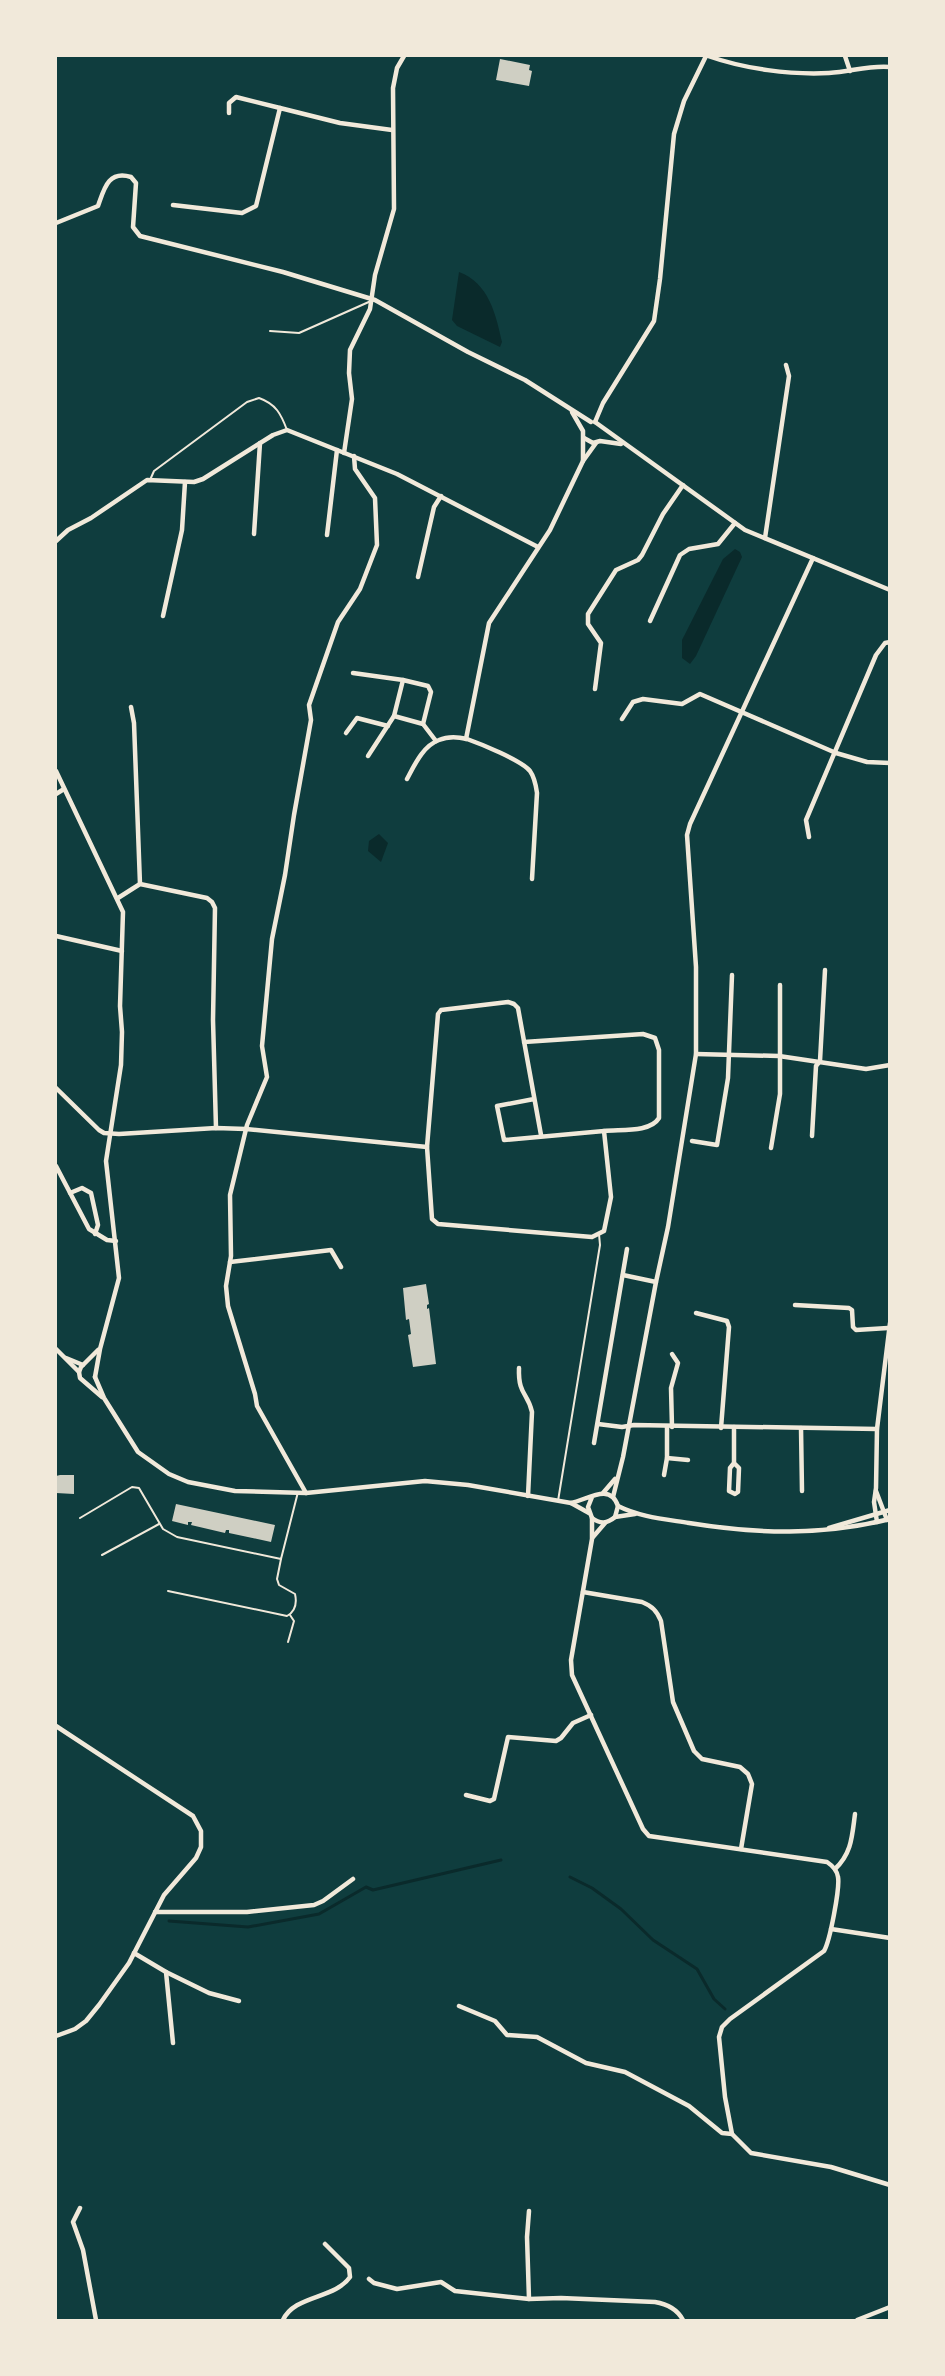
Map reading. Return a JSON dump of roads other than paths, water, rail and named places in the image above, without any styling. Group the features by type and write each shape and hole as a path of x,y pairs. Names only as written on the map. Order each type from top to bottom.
{"street":[{"path":"344,453 352,399 349,373 350,350 373,300 375,274 394,209 393,88 402,58 395,56"},
{"path":"583,432 586,426 593,422 654,321 674,134 684,101 707,56 758,68 808,73 890,67"},
{"path":"845,56 850,71"},
{"path":"229,113 229,103 236,97 340,123 392,130"},
{"path":"173,205 242,213 252,210 259,202 280,108"},
{"path":"56,223 98,206 108,181 115,176 126,175 135,179 136,183 133,227 140,236 283,272 373,300 525,380 593,422 745,530 890,590"},
{"path":"765,538 789,376 786,365"},
{"path":"571,410 583,432 583,461"},
{"path":"466,739 486,630 550,530 583,461 603,435 602,428"},
{"path":"56,541 68,530 92,518 142,483 150,480 194,482 203,479 273,435 287,430 397,474 538,547"},
{"path":"584,438 590,443 623,445"},
{"path":"254,534 260,443"},
{"path":"327,535 337,450"},
{"path":"306,1493 256,1406 255,1394 228,1306 226,1286 230,1262 230,1195 246,1129 267,1077 262,1046 272,939 311,720 309,705 338,622 360,589 376,545 375,498 355,469 354,456"},
{"path":"163,616 182,530 185,482"},
{"path":"595,689 601,643 588,624 588,614 616,570 638,560 642,555 663,514 682,485"},
{"path":"418,577 434,507 441,496"},
{"path":"650,621 680,555 689,549 718,544 735,523"},
{"path":"613,1497 623,1457 668,1227 696,1054 696,967 687,835 690,824 813,558"},
{"path":"809,837 806,820 876,655 885,643 890,642"},
{"path":"353,673 428,686 430,689 423,724"},
{"path":"368,756 394,716 403,680"},
{"path":"622,718 633,702 643,699 682,704 700,694 836,753 867,762 890,763"},
{"path":"131,707 135,723 140,884"},
{"path":"394,716 423,724 436,741"},
{"path":"346,733 357,718 388,726"},
{"path":"407,779 422,754 436,741 451,737 466,739 519,763 529,770 537,793 532,879"},
{"path":"56,771 123,912 121,1065 109,1133 106,1179 116,1240 119,1278 95,1377 104,1398 138,1452 169,1474 188,1482 235,1491 306,1493 425,1481 571,1503 601,1523 606,1522"},
{"path":"56,794 64,789"},
{"path":"118,898 140,884 207,898 215,908 213,1020 216,1128"},
{"path":"56,936 122,951"},
{"path":"813,1136 816,1066 820,1061 825,970"},
{"path":"692,1141 717,1145 728,1078 732,975"},
{"path":"771,1148 780,1094 780,985"},
{"path":"540,1135 518,1008 508,1002 441,1010 438,1014 427,1147 432,1219 438,1224 592,1237 599,1234 606,1226 610,1204 604,1131"},
{"path":"524,1042 643,1034 655,1038 659,1050 659,1118 656,1123 647,1127 504,1140 497,1106 534,1099"},
{"path":"696,1054 779,1056 866,1069 890,1065"},
{"path":"56,1088 99,1130 109,1133 216,1128 246,1129 427,1147"},
{"path":"56,1166 89,1229 107,1240 116,1240"},
{"path":"70,1192 82,1188 91,1193 98,1225 95,1234"},
{"path":"594,1443 627,1249"},
{"path":"230,1262 331,1250 341,1267"},
{"path":"623,1275 656,1282"},
{"path":"795,1305 849,1308 852,1310 853,1327 856,1330 889,1326 877,1429 874,1502 877,1522"},
{"path":"696,1313 727,1321 729,1327 721,1428"},
{"path":"56,1349 79,1372 80,1378 104,1398"},
{"path":"79,1372 100,1349"},
{"path":"664,1475 671,1388 678,1363 672,1354"},
{"path":"63,1356 93,1365 96,1370"},
{"path":"519,1368 520,1388 531,1405 532,1412 528,1496"},
{"path":"85,1381 91,1381 95,1377"},
{"path":"597,1424 877,1429"},
{"path":"734,1427 734,1463 730,1468 729,1491 735,1494 738,1492 739,1468 734,1463"},
{"path":"801,1428 802,1491"},
{"path":"667,1458 688,1460"},
{"path":"571,1503 603,1493 617,1477"},
{"path":"603,1493 613,1497 618,1506 635,1514 747,1532 843,1529 888,1519 887,1511 876,1491"},
{"path":"589,1513 589,1502 592,1497"},
{"path":"615,1517 618,1506"},
{"path":"823,1530 887,1511"},
{"path":"592,1539 606,1522 615,1517 635,1514"},
{"path":"592,1518 592,1539 571,1668 572,1675 643,1829 649,1836 827,1862 835,1869 838,1879 827,1947 818,1957 722,2027 719,2037 725,2097 732,2134 751,2153 831,2167 890,2185"},
{"path":"583,1592 642,1602 658,1614 661,1620 673,1702 694,1751 702,1759 740,1767 750,1778 752,1784 741,1849"},
{"path":"466,1795 490,1801 494,1799 508,1737 556,1741 573,1723 591,1715"},
{"path":"56,1726 193,1816 201,1831 201,1841 196,1858 190,1868 167,1891 134,1953 86,2021 75,2029 56,2036"},
{"path":"835,1869 844,1861 850,1850 855,1814"},
{"path":"155,1912 247,1912 314,1905 353,1879"},
{"path":"831,1929 890,1938"},
{"path":"134,1953 209,1993 239,2001"},
{"path":"166,1972 173,2043"},
{"path":"459,2006 495,2021 507,2035 522,2038 537,2037 586,2063 625,2072 689,2106 722,2133 732,2134"},
{"path":"80,2208 72,2219 83,2250 96,2320"},
{"path":"529,2211 527,2237 529,2299"},
{"path":"283,2320 289,2312 340,2287 350,2277 349,2268 325,2244"},
{"path":"369,2279 374,2283 397,2289 441,2282 455,2291 529,2299 655,2302 667,2304 677,2311 683,2320"},
{"path":"857,2320 890,2307"}],"lane":[{"path":"270,331 299,333 373,300"},
{"path":"150,480 154,471 247,402 259,398 273,405 280,413 287,430"},
{"path":"558,1501 600,1245 599,1234"},
{"path":"80,1518 132,1487 139,1488 159,1524 177,1537 281,1559"},
{"path":"168,1592 290,1615 295,1610 297,1601 295,1594 279,1585 277,1579 298,1492"},
{"path":"102,1554 159,1524"},
{"path":"288,1642 294,1622 290,1615"}],"water":[{"path":"459,272 478,284 490,301 500,332 502,342 500,347 457,326 452,320"},
{"path":"735,549 742,557 696,656 690,664 682,658 682,640 723,559"},
{"path":"379,834 388,843 381,862 368,851 369,841"}],"waterway":[{"path":"169,1921 248,1927 319,1914 366,1887 373,1890 501,1860"},
{"path":"570,1877 592,1888 621,1909 653,1940 697,1969 714,1999 725,2009"}]}
